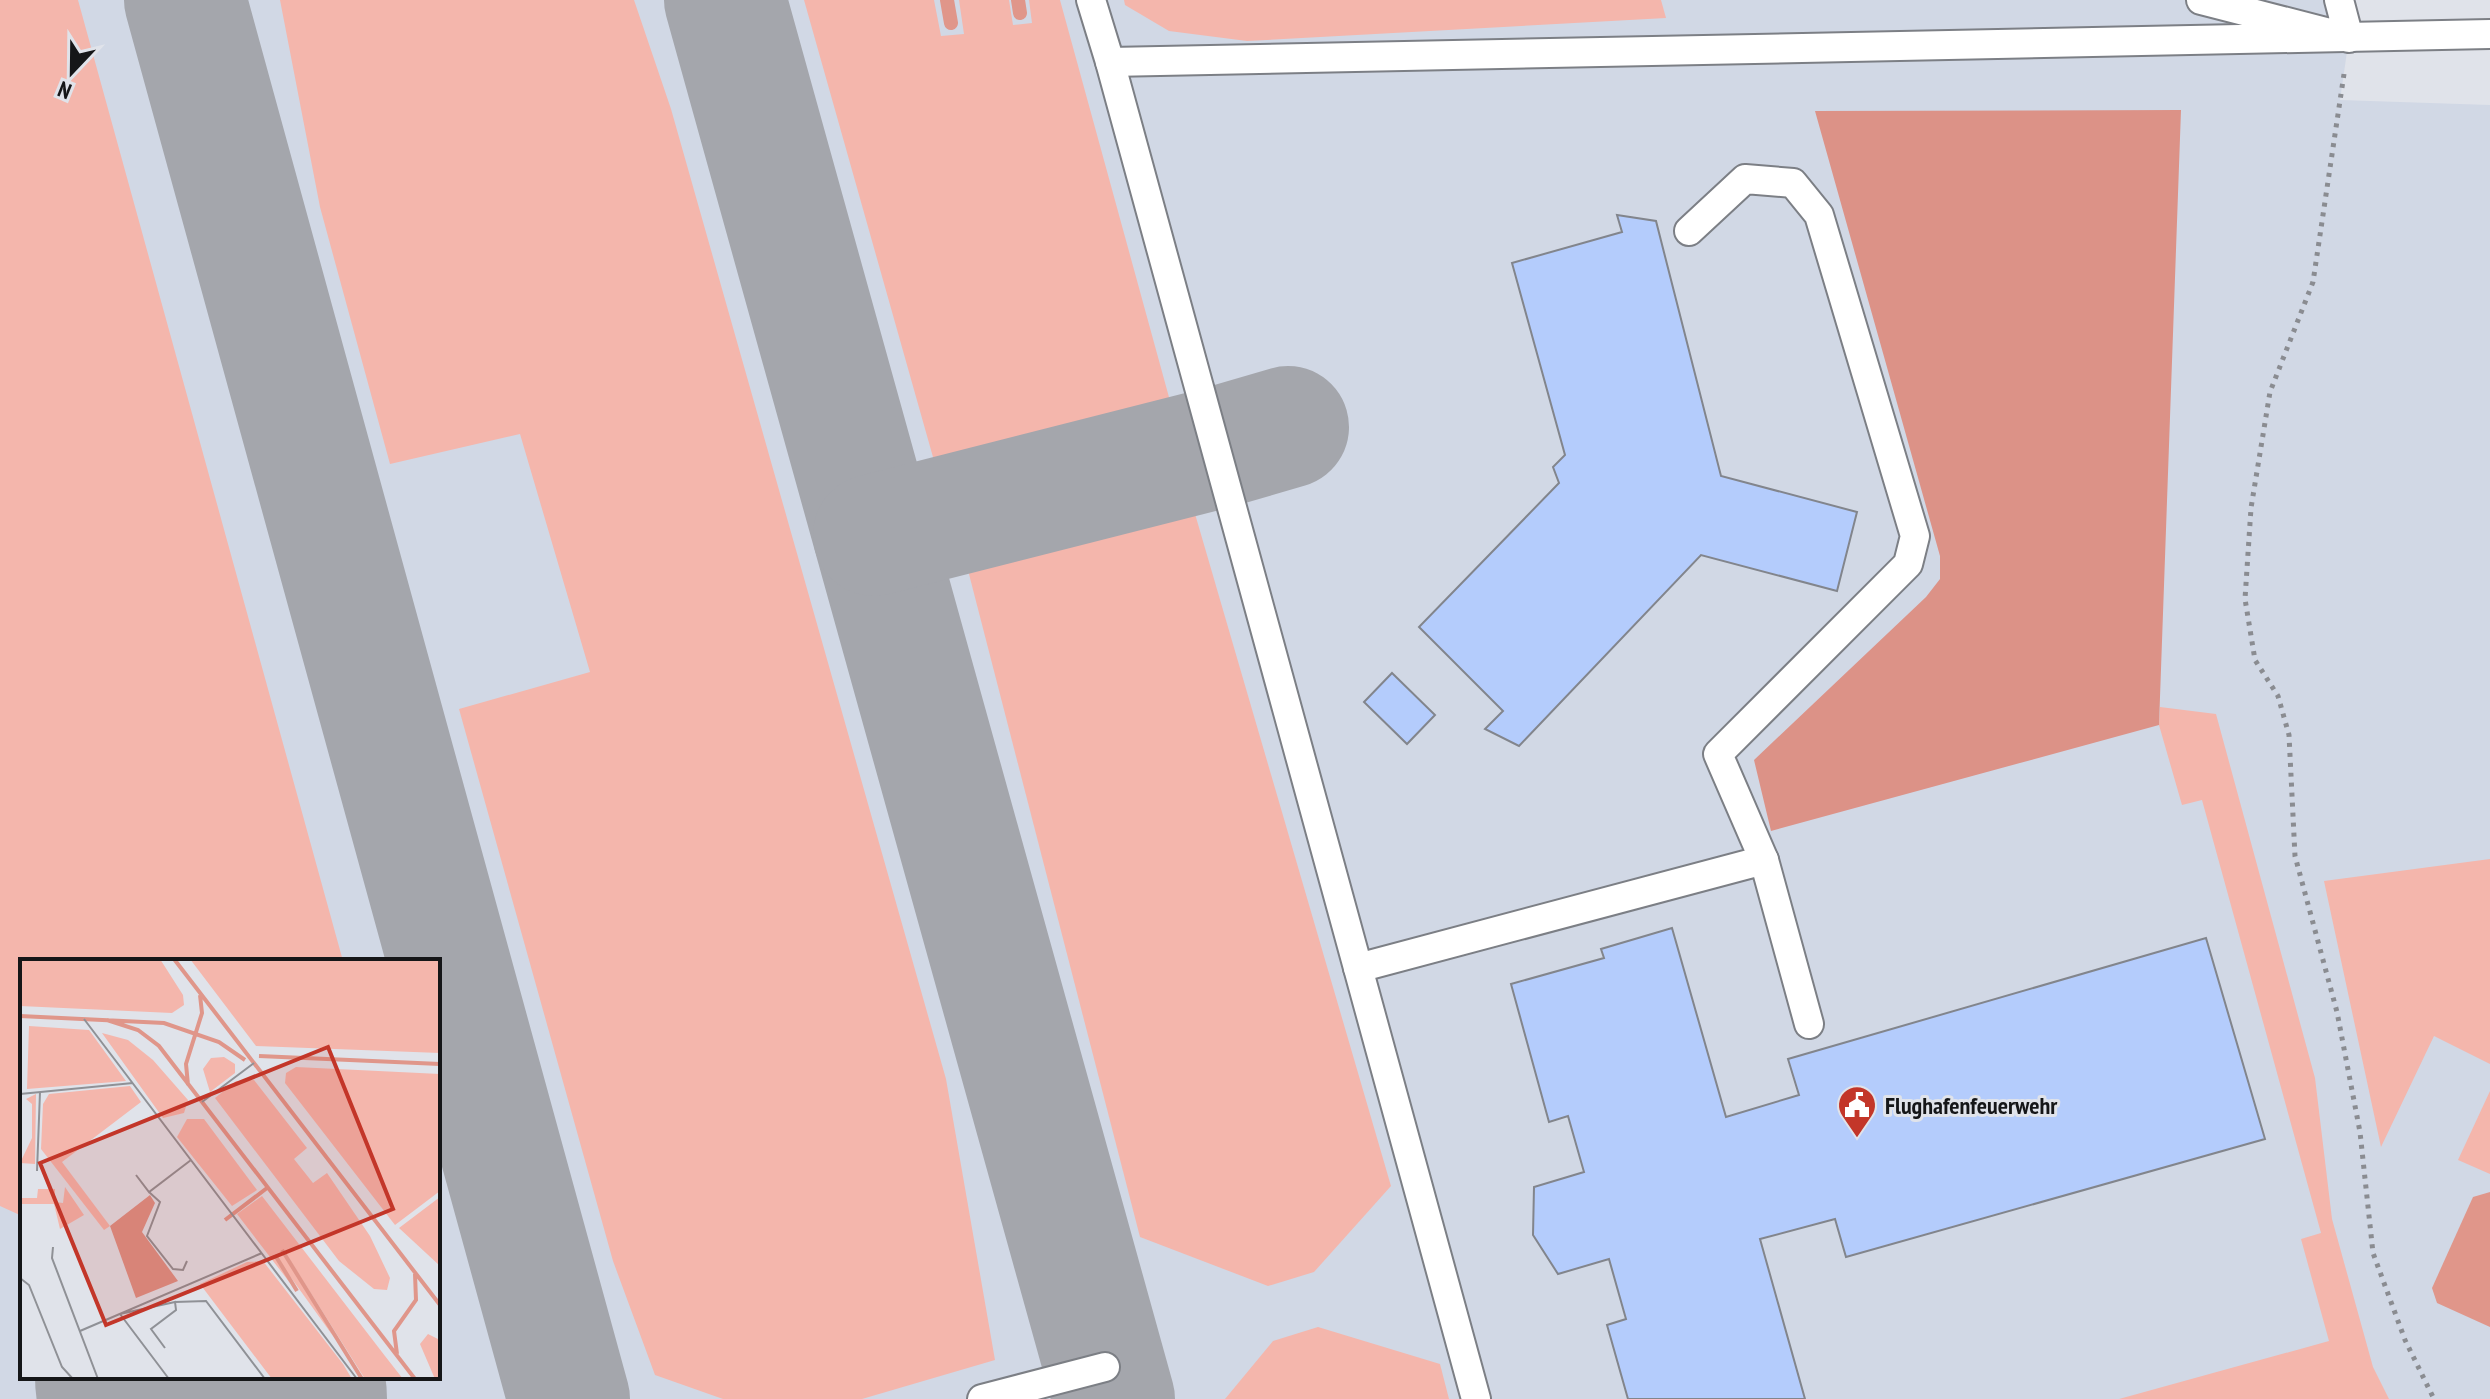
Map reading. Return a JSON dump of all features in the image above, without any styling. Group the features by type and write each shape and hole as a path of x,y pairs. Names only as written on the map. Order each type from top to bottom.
{"lane":[{"path":"1091,0 1476,1399"},
{"path":"2201,0 2349,38"},
{"path":"2339,0 2349,38"},
{"path":"1110,62 2490,34"},
{"path":"1689,231 1745,179 1793,183 1819,215 1915,536 1908,564 1718,754 1764,860 1809,1024"},
{"path":"1358,968 1764,860"},
{"path":"982,1399 1105,1367"}],"path":[{"path":"2340,100 2313,282 2270,392 2251,508 2245,599 2255,660 2278,696 2289,735 2295,856 2337,1012 2360,1132 2373,1253 2405,1340 2434,1399"}],"shaded area":[{"path":"0,0 2339,0 2349,38 2340,100 2490,105 2490,1399 0,1399"},
{"path":"0,0 78,0 342,959 20,959 20,1215 0,1206"},
{"path":"280,0 634,0 671,109 946,1079 995,1360 862,1399 723,1399 655,1375 613,1261 459,709 590,672 520,434 390,464 320,207"},
{"path":"804,0 934,0 941,36 964,34 959,0 1009,0 1013,25 1032,23 1029,0 1060,0 1178,430 942,489"},
{"path":"1124,0 1661,0 1666,18 1247,41 1169,31 1125,5"},
{"path":"2181,110 2159,725 1771,831 1754,760 1926,597 1940,579 1940,556 1815,111"},
{"path":"1172,498 1193,507 1391,1186 1314,1272 1268,1286 1140,1237 962,547"},
{"path":"2160,707 2216,714 2315,1078 2332,1219 2373,1367 2389,1399 2119,1399 2329,1341 2301,1239 2321,1233 2202,800 2182,805 2159,725"},
{"path":"2490,859 2490,1064 2434,1036 2381,1147 2324,881"},
{"path":"2490,1091 2490,1174 2458,1160"},
{"path":"2490,1192 2490,1327 2437,1303 2432,1288 2473,1197"},
{"path":"1318,1327 1440,1364 1449,1399 1225,1399 1273,1341"}],"building":[{"path":"1617,215 1656,221 1721,476 1857,512 1837,591 1701,555 1519,746 1485,729 1503,711 1419,627 1559,483 1553,467 1565,455 1512,263 1622,232"},
{"path":"1392,673 1435,715 1407,744 1364,702"},
{"path":"1672,928 1726,1117 1799,1095 1788,1059 2206,938 2265,1139 1846,1257 1835,1219 1760,1239 1805,1399 1628,1399 1607,1325 1626,1319 1609,1259 1558,1274 1533,1235 1534,1187 1584,1172 1568,1116 1549,1122 1511,984 1604,958 1601,949"}],"waterway":[{"path":"947,0 951,23"},
{"path":"1018,0 1020,13"}],"taxiway":[{"path":"185,0 569,1399"},
{"path":"725,0 1114,1399"},
{"path":"874,535 1288,427"}],"runway":[{"path":"191,1379 235,1399"}],"place":[{"name":"Flughafenfeuerwehr","path":"1857,1139"}]}
